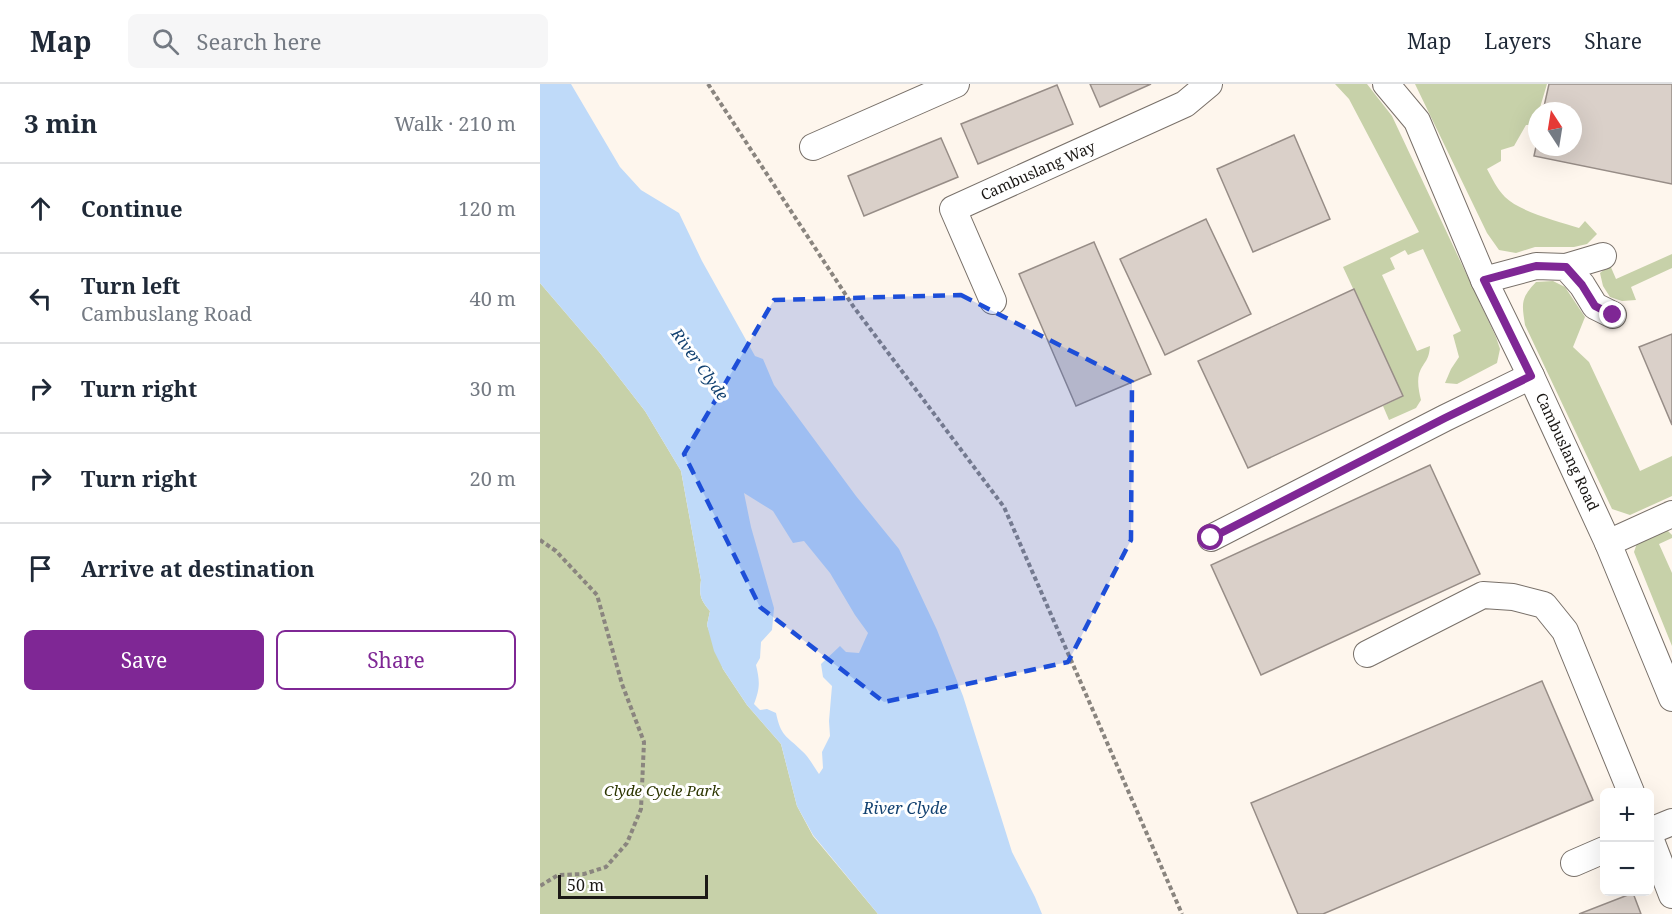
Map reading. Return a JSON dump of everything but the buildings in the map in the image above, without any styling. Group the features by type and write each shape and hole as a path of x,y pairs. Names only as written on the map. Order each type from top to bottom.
{"street":[{"path":"813,147 956,84"},
{"name":"Cambuslang Way","path":"993,301 953,209 1185,104 1209,84"},
{"name":"Cambuslang Road","path":"1386,84 1417,121 1484,280 1608,543 1672,698"},
{"path":"1484,280 1536,266 1566,267 1603,256"},
{"path":"1566,267 1582,285 1595,306 1613,315"},
{"path":"1211,538 1531,376"},
{"path":"1608,543 1672,514"},
{"path":"1367,654 1483,595 1513,597 1544,605 1565,631 1629,788"},
{"path":"1654,829 1672,822"},
{"path":"1652,842 1672,895"},
{"path":"1574,863 1600,852"}],"path":[{"path":"708,84 853,306 1004,507 1182,914"},
{"path":"540,540 556,551 597,595 622,684 644,742 641,809 627,843 606,867 584,874 558,875 540,886"}],"highlighted area":[{"path":"961,295 1132,382 1131,540 1068,662 884,702 760,607 684,454 774,300"}],"green space":[{"path":"1335,84 1367,84 1392,116 1500,349 1497,363 1457,384 1445,383 1459,357 1453,335 1461,331 1423,249 1408,255 1405,250 1390,258 1395,269 1382,275 1417,351 1430,346 1418,377 1421,400 1416,408 1389,420 1383,406 1403,396 1343,267 1419,232 1349,99"},
{"path":"1415,84 1547,84 1542,102 1528,102 1528,125 1514,146 1501,150 1501,161 1487,169 1505,197 1520,207 1579,228 1585,221 1597,234 1587,244 1574,247 1535,247 1516,253 1499,250 1487,233"},
{"path":"1672,254 1672,268 1631,287 1636,300 1622,301 1610,297 1603,286 1600,273 1610,265 1616,279"},
{"path":"1553,281 1565,287 1585,317 1573,347 1589,362 1640,471 1672,456 1672,496 1630,515 1612,509 1525,325 1523,302 1527,293 1536,282"},
{"name":"Clyde Cycle Park","path":"540,283 600,353 645,411 681,471 701,580 701,597 710,611 707,625 723,669 747,705 781,744 797,806 813,836 878,914 540,914"},
{"path":"1655,531 1668,531 1672,535 1672,538 1659,544 1672,573 1672,646 1634,552 1638,540"}],"water":[{"name":"River Clyde","path":"540,84 571,84 620,167 641,190 679,213 702,261 755,356 763,359 774,385 856,496 899,549 937,630 963,696 1012,852 1042,914 878,914 813,835 797,806 781,744 747,705 714,651 707,625 710,611 701,597 701,580 681,471 645,411 600,353 540,283","holes":["744,493 773,511 793,543 804,541 830,573 868,633 859,653 846,652 840,646 821,664 823,677 832,686 830,736 822,752 823,768 819,774 807,756 782,731 776,713 767,709 760,710 754,704 759,685 756,665 760,658 761,642 772,630 774,608 751,527"]}],"route":[{"path":"1211,538 1531,376 1484,280 1536,266 1566,267 1582,285 1595,306 1613,315"}]}
